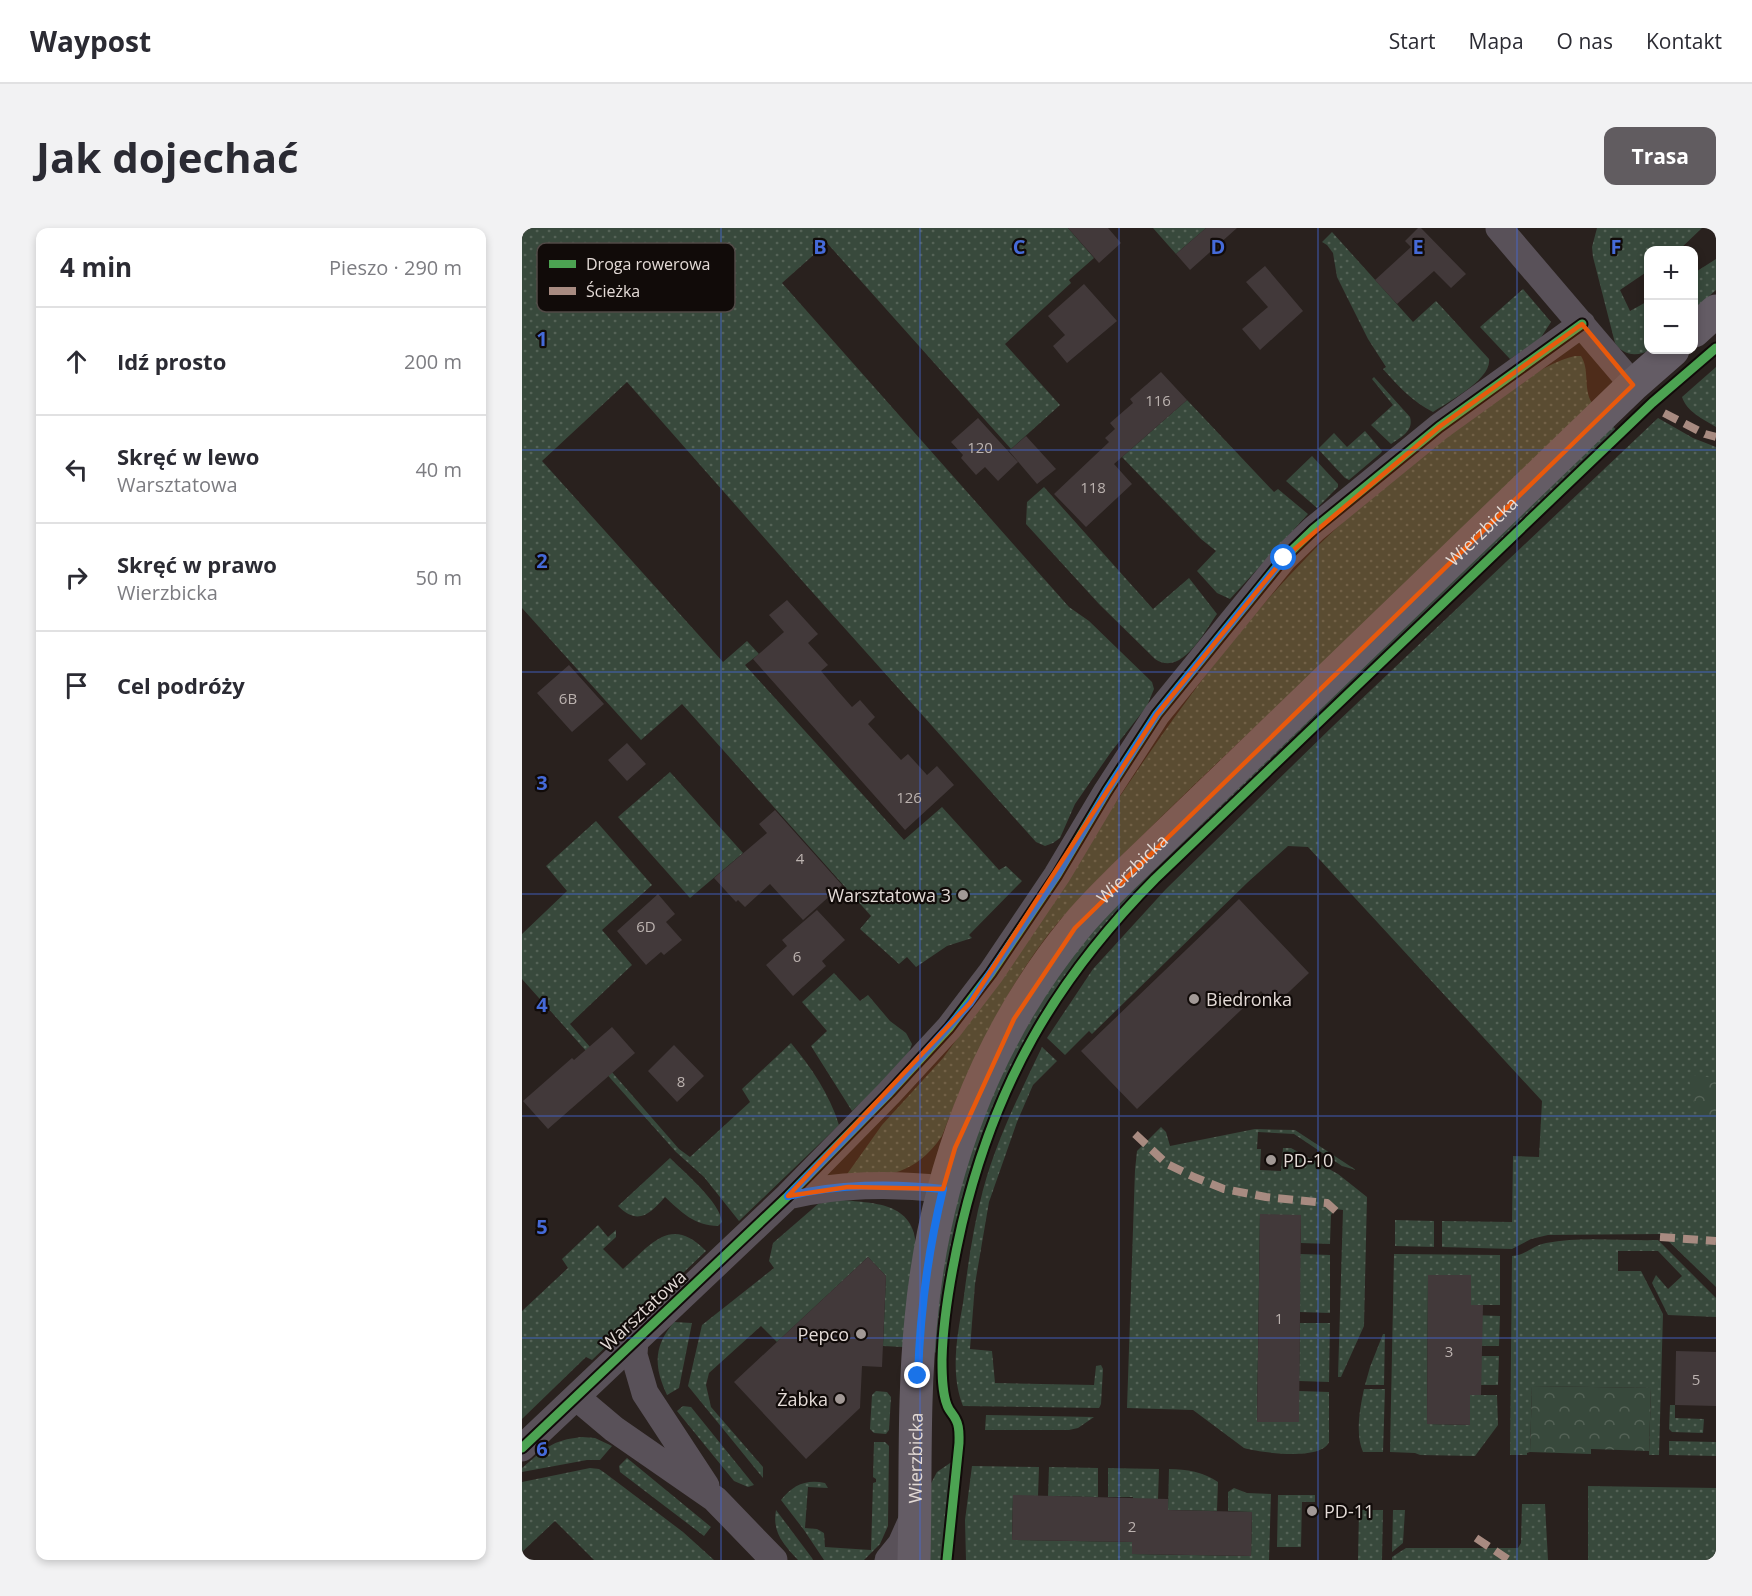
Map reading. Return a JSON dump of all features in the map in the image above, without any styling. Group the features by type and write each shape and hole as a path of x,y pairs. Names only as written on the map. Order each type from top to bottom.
{"street":[{"path":"1498,228 1633,385"},
{"path":"1698,327 1716,311"},
{"name":"Warsztatowa","path":"522,1448 788,1196 889,1093 970,1003 1057,875 1107,791 1157,714 1284,558 1314,529 1439,427 1582,324"},
{"name":"Wierzbicka","path":"915,1560 920,1320 932,1233 943,1189 966,1119 993,1057 1033,987 1075,928 1125,875 1633,385 1668,354"},
{"path":"788,1196 833,1188 926,1187 943,1189"},
{"path":"635,1339 634,1355 638,1372 651,1404"},
{"path":"601,1372 624,1382 651,1404 715,1499"},
{"path":"576,1397 614,1429 715,1499 774,1560"},
{"path":"888,1560 902,1544 915,1512"}],"highlighted area":[{"path":"1582,324 1633,385 1075,928 1014,1019 955,1148 943,1189 848,1187 788,1196 970,1003 1157,714 1284,558 1439,427"}],"green space":[{"path":"522,228 1068,228 1094,258 1069,280 1071,283 1005,344 1060,405 1011,449 827,243 782,283 1069,607 1089,621 1152,682 1154,689 1147,706 1075,804 1060,838 1045,846 1036,842 627,382 542,461 723,662 747,641 759,654 745,665 904,840 942,807 999,870 1006,866 1022,881 969,935 972,938 947,946 916,967 907,957 899,964 860,929 871,916 682,704 641,740 522,608"},
{"path":"1153,228 1206,228 1176,254"},
{"path":"1597,228 1702,228 1683,246 1644,246 1644,274 1620,290 1630,311 1644,303 1644,352 1627,353 1615,343 1592,247"},
{"path":"1332,232 1413,322 1436,301 1489,359 1488,367 1477,382 1433,412 1412,398 1394,381 1383,369 1386,367 1368,339 1337,277 1333,253 1322,242"},
{"path":"1716,259 1716,290 1698,306 1698,300 1698,270"},
{"path":"1523,289 1551,322 1540,339 1510,359 1480,327"},
{"path":"1575,356 1581,356 1584,361 1589,398 1592,403 1164,814 1087,890 1048,935 995,1017 972,1064 942,1136 932,1149 922,1159 900,1171 874,1176 845,1177 882,1125 943,1058 1166,729 1219,658 1276,590 1340,525 1433,448 1495,400 1528,378 1545,368"},
{"path":"1716,367 1716,427 1692,411 1682,397"},
{"path":"1374,377 1410,417 1408,430 1391,444 1371,425 1393,405 1372,379"},
{"path":"1187,400 1274,492 1278,489 1308,514 1230,599 1217,593 1197,571 1216,551 1201,539 1122,457"},
{"path":"1658,418 1693,438 1716,447 1716,1287 1661,1234 1548,1235 1531,1239 1512,1249 1442,1247 1442,1221 1512,1222 1513,1156 1539,1157 1542,1101 1308,847 1288,846 1092,1034 1089,1031 1065,1055 1047,1038 1093,969 1166,889 1332,727"},
{"path":"1612,425 1616,430 1124,903 1084,952 1032,1027 1005,1078 983,1132 959,1213 938,1353 933,1352 939,1285 965,1162 1004,1066 1055,979 1095,926"},
{"path":"1365,431 1382,451 1349,480 1318,449 1334,433 1347,447"},
{"path":"1312,456 1338,484 1338,487 1317,508 1286,481"},
{"path":"1044,487 1153,609 1189,578 1217,614 1199,641 1183,657 1174,662 1165,663 1155,659 1099,604 1026,524 1027,502"},
{"path":"670,772 743,853 690,898 618,817"},
{"path":"596,821 652,885 602,930 632,965 570,1024 679,1149 690,1157 750,1102 742,1089 791,1043 819,1082 831,1103 839,1125 739,1221 704,1177 676,1152 522,979 522,934 567,891 546,866"},
{"path":"834,973 860,1001 868,995 890,1021 906,1033 912,1044 906,1061 852,1111 811,1046 827,1031 802,1002"},
{"path":"1042,1047 1057,1061 1033,1085 1017,1122 989,1202 975,1284 970,1349 992,1351 995,1383 1094,1385 1096,1366 1101,1365 1103,1369 1101,1404 1099,1408 963,1406 957,1381 956,1355 976,1218 995,1153"},
{"path":"1688,1075 1716,1078 1716,1125 1695,1105"},
{"path":"1161,1127 1166,1132 1170,1146 1255,1129 1295,1130 1356,1170 1342,1166 1294,1134 1258,1132 1257,1149 1261,1149 1260,1170 1281,1171 1283,1148 1291,1148 1338,1174 1367,1197 1364,1326 1341,1377 1338,1377 1343,1210 1335,1209 1331,1215 1330,1244 1301,1243 1301,1215 1260,1215 1257,1421 1299,1391 1329,1392 1329,1442 1324,1448 1303,1454 1252,1450 1244,1448 1193,1410 1127,1408 1137,1151"},
{"path":"670,1158 701,1188 715,1206 722,1222 718,1226 695,1221 665,1197 649,1213 638,1216 625,1212 618,1206"},
{"path":"835,1199 887,1206 898,1211 913,1229 916,1244 903,1347 883,1346 886,1276 868,1257 777,1342 761,1326 709,1373 706,1385 711,1407 763,1467 763,1478 688,1386 702,1325 774,1268 769,1261 773,1243 818,1204"},
{"path":"1395,1220 1434,1221 1434,1247 1395,1246"},
{"path":"598,1225 608,1237 616,1230 616,1237 603,1249 623,1269 653,1243 672,1234 694,1240 706,1251 592,1360 586,1357 522,1419 522,1311 568,1268 562,1259"},
{"path":"1658,1240 1716,1298 1716,1317 1668,1315 1652,1283 1656,1275 1668,1289 1682,1276 1658,1251 1618,1251 1618,1271 1641,1271 1663,1314 1659,1455 1649,1455 1651,1388 1532,1386 1530,1452 1527,1455 1510,1455 1512,1256 1542,1244 1559,1241"},
{"path":"1300,1254 1330,1255 1330,1313 1300,1312"},
{"path":"1394,1254 1500,1255 1500,1305 1471,1305 1428,1276 1427,1424 1470,1425 1470,1395 1497,1395 1498,1425 1475,1456 1390,1452"},
{"path":"1471,1315 1500,1316 1499,1346 1471,1346"},
{"path":"674,1322 692,1323 679,1388 667,1395 660,1375 658,1357 662,1340"},
{"path":"1300,1323 1330,1323 1329,1382 1299,1381"},
{"path":"1383,1334 1385,1334 1384,1385 1365,1385 1370,1367"},
{"path":"1470,1356 1499,1356 1498,1385 1470,1385"},
{"path":"1532,1386 1651,1388 1649,1451 1591,1449 1591,1454 1530,1452"},
{"path":"1364,1389 1385,1389 1383,1452 1363,1452 1359,1437 1359,1421"},
{"path":"876,1391 887,1392 891,1397 889,1430 886,1434 874,1433 870,1429 872,1395"},
{"path":"1670,1405 1675,1405 1675,1418 1704,1419 1703,1433 1672,1432 1669,1429"},
{"path":"683,1406 691,1407 754,1485 748,1487 734,1481 677,1411"},
{"path":"986,1415 1094,1417 1078,1428 1069,1430 985,1430"},
{"path":"582,1437 595,1438 612,1446 600,1460 587,1460 522,1472 522,1468 549,1446 563,1440"},
{"path":"1669,1441 1716,1442 1716,1456 1669,1455"},
{"path":"874,1442 885,1442 889,1446 888,1526 880,1544 864,1560 824,1560 781,1500 790,1490 800,1484 825,1483 828,1488 808,1487 805,1528 817,1529 824,1533 825,1547 871,1550 873,1483 876,1482 873,1477"},
{"path":"627,1458 711,1527 704,1536 620,1472 619,1466"},
{"path":"953,1461 942,1560 927,1560 928,1489 937,1472"},
{"path":"972,1466 1039,1467 1038,1496 1013,1496 1012,1540 1132,1542 1132,1554 1251,1556 1252,1512 1228,1511 1228,1492 1234,1488 1247,1493 1271,1494 1269,1560 966,1560 965,1520"},
{"path":"1049,1467 1098,1468 1098,1497 1048,1496"},
{"path":"590,1468 599,1469 605,1473 683,1532 714,1560 594,1560 555,1521 522,1552 522,1482"},
{"path":"1108,1468 1159,1469 1158,1499 1133,1510 1133,1497 1108,1497"},
{"path":"1169,1469 1195,1472 1218,1482 1217,1511 1168,1510"},
{"path":"1588,1486 1716,1488 1716,1560 1588,1560"},
{"path":"1278,1495 1315,1495 1315,1502 1302,1502 1301,1547 1277,1547"},
{"path":"1522,1504 1545,1504 1548,1560 1392,1560 1392,1557 1406,1548 1518,1548 1521,1543"},
{"path":"776,1510 813,1560 798,1560 783,1543 777,1531"},
{"path":"1359,1510 1383,1510 1382,1560 1358,1560"},
{"path":"1393,1510 1405,1510 1403,1543 1392,1552"}],"building":[{"path":"1068,228 1108,228 1121,243 1099,263"},
{"path":"1206,228 1237,228 1190,270 1176,254"},
{"path":"1418,228 1421,228 1466,274 1451,288 1434,271 1397,304 1375,280 1411,247 1405,241"},
{"path":"1265,266 1303,311 1260,350 1242,329 1268,307 1246,282"},
{"path":"1084,284 1117,321 1067,363 1053,346 1065,335 1048,316"},
{"path":"1161,372 1187,400 1114,464 1132,484 1086,527 1054,494 1109,442 1105,438 1115,429 1110,423 1133,403 1130,399"},
{"path":"978,418 1018,462 998,481 985,467 976,475 951,442"},
{"path":"1026,436 1056,469 1037,484 1009,451"},
{"path":"787,600 818,634 808,643 828,665 821,671 852,707 860,700 875,717 868,724 901,760 908,754 927,775 937,766 954,785 905,830 753,659 784,632 769,615"},
{"path":"569,665 604,704 572,732 537,693"},
{"path":"627,743 646,764 627,781 608,760"},
{"path":"775,810 842,885 803,920 770,884 745,907 738,900 736,902 714,878 767,833 759,824"},
{"path":"658,894 675,914 666,922 682,940 664,955 661,952 646,965 617,931"},
{"name":"Biedronka","path":"1239,899 1309,973 1274,1006 1261,991 1137,1109 1081,1051"},
{"path":"817,910 845,940 822,961 826,966 793,996 766,965 787,946 782,940"},
{"path":"612,1027 635,1053 548,1129 523,1101"},
{"path":"674,1045 704,1076 677,1102 648,1071"},
{"path":"1260,1214 1301,1215 1299,1422 1257,1422"},
{"path":"868,1257 886,1276 882,1367 862,1366 860,1408 806,1459 734,1382"},
{"path":"1428,1275 1471,1275 1471,1305 1483,1305 1481,1395 1470,1395 1470,1425 1427,1424"},
{"path":"1676,1351 1716,1352 1716,1406 1675,1405"},
{"path":"1013,1495 1168,1499 1168,1510 1252,1512 1251,1556 1132,1554 1132,1542 1012,1540"}],"marked path":[{"path":"1664,413 1705,434 1716,437"},
{"path":"1135,1134 1167,1164 1224,1189 1266,1197 1327,1203 1337,1212"},
{"path":"1660,1237 1716,1241"},
{"path":"1476,1538 1509,1560"}],"cycle path":[{"path":"522,1448 788,1196 949,1028 991,973 1057,875 1107,791 1157,714 1284,558 1314,529 1439,427 1582,324"},
{"path":"947,1560 959,1429 945,1400 942,1360 946,1308 955,1257 976,1173 992,1126 1011,1081 1058,996 1119,917 1155,879 1652,403 1716,348"}],"place":[{"name":"Warsztatowa 3","path":"963,895"},
{"name":"Biedronka","path":"1194,999"},
{"name":"PD-10","path":"1271,1160"},
{"name":"Pepco","path":"861,1334"},
{"name":"Żabka","path":"840,1399"},
{"name":"PD-11","path":"1312,1511"}],"route":[{"path":"918,1376 920,1320 925,1282 932,1233 943,1189 848,1187 788,1196 889,1093 970,1003 1057,875 1107,791 1157,714 1284,558"}]}
